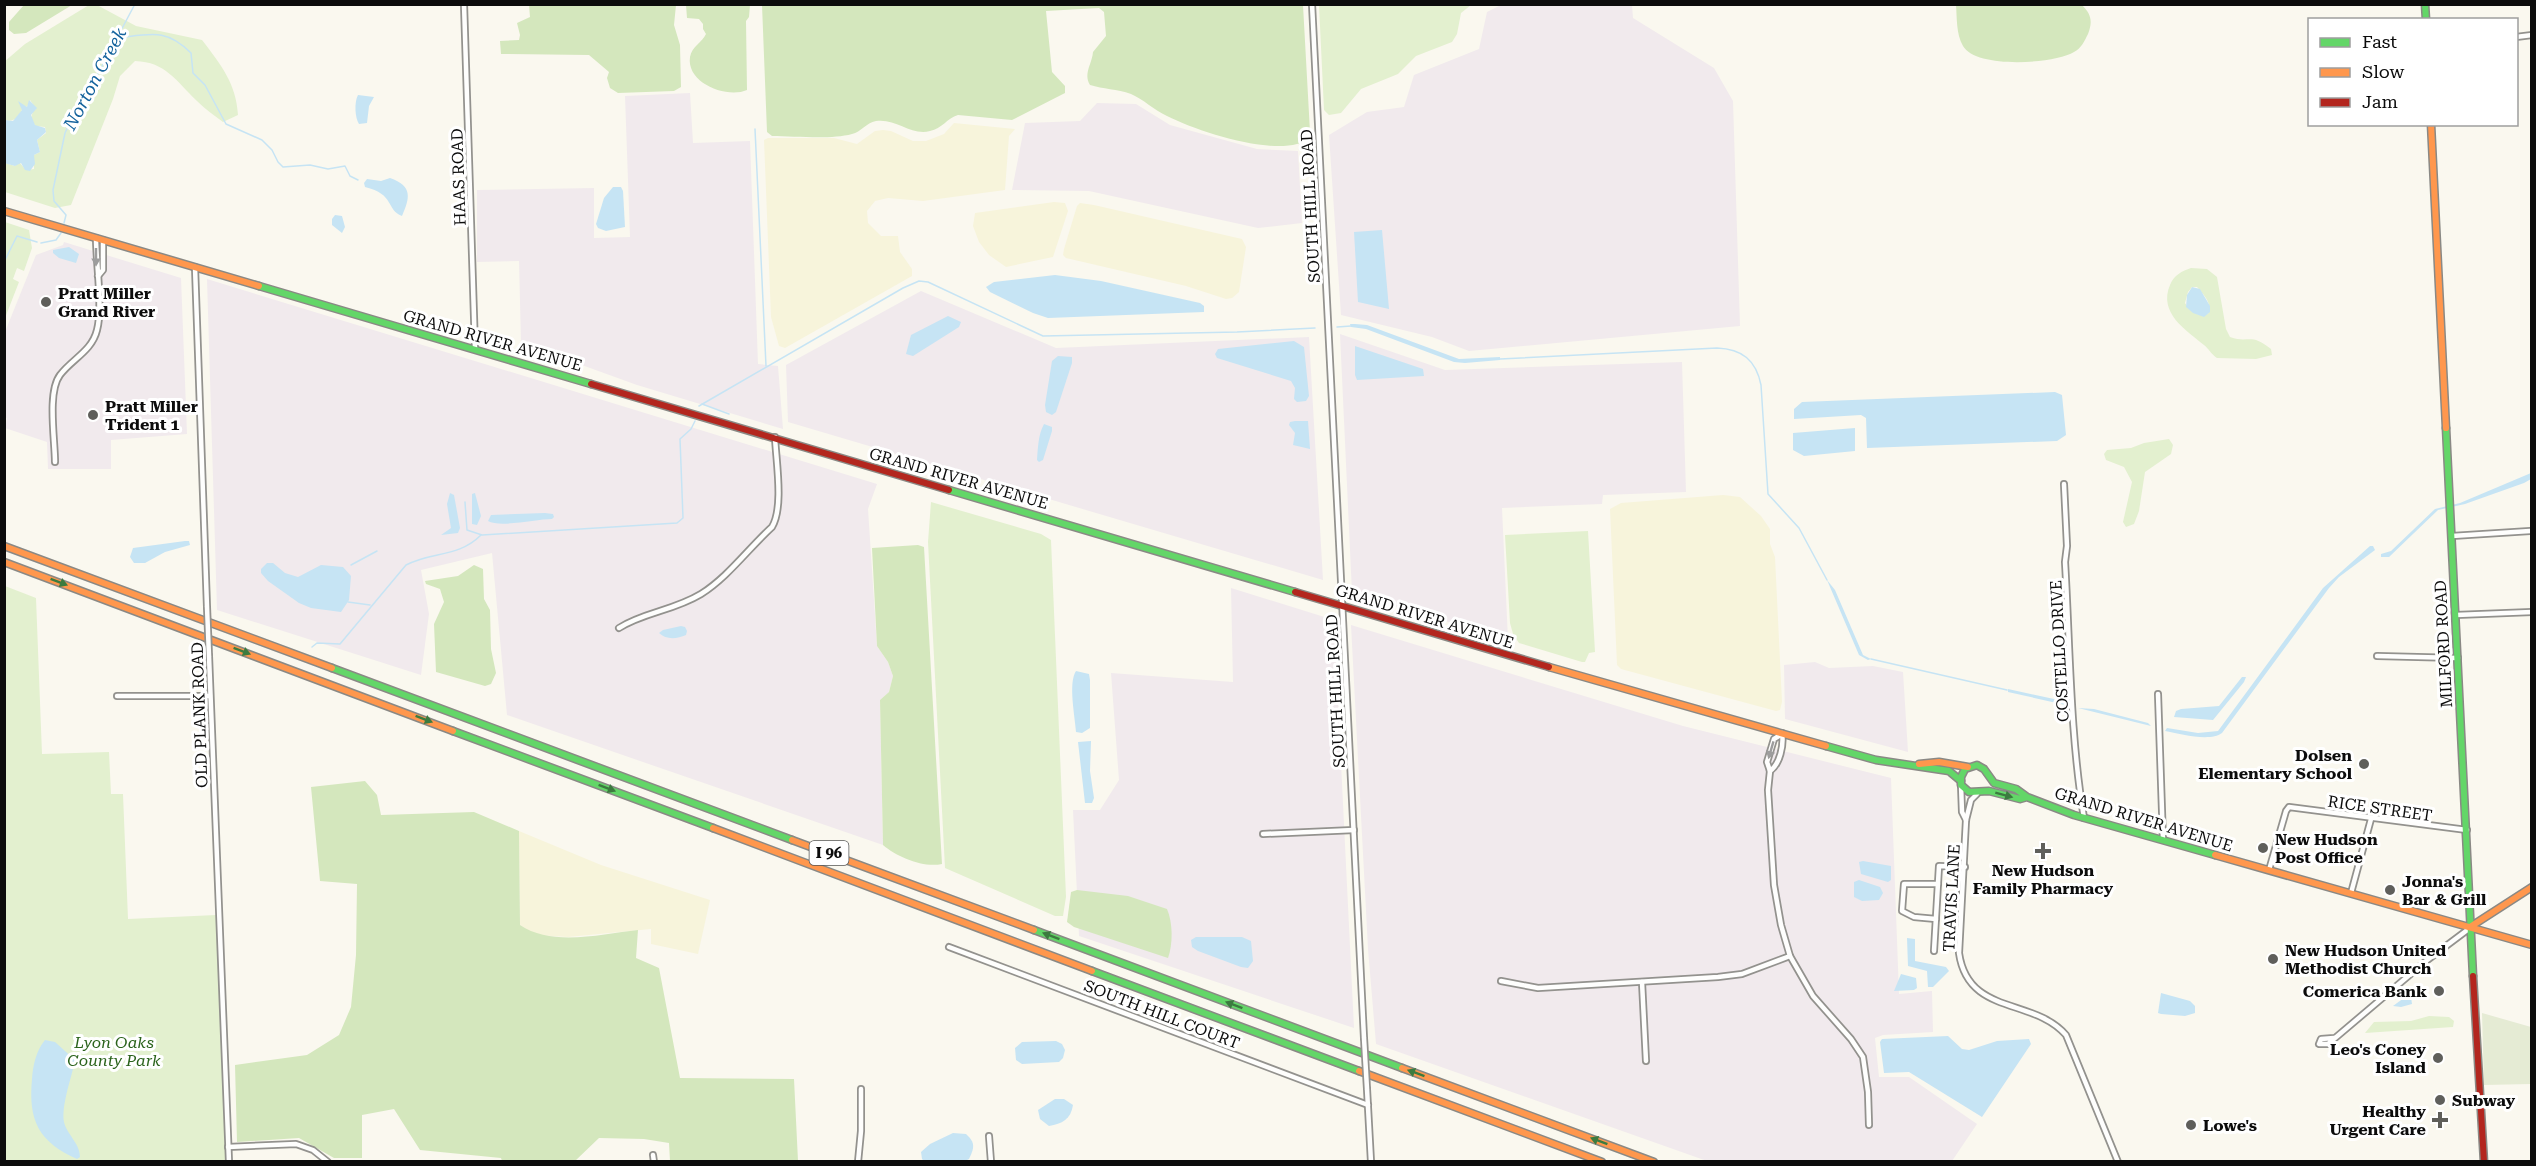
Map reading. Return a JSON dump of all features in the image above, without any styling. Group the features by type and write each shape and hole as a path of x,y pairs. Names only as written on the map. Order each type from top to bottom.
{"main road":[{"name":"MILFORD ROAD","path":"2431,126 2470,927 2484,1161"},
{"name":"GRAND RIVER AVENUE","path":"4,211 1782,733 1876,760 1949,771 1961,783"},
{"name":"I 96","path":"4,546 1654,1161"},
{"name":"I 96","path":"4,562 1602,1161"},
{"name":"GRAND RIVER AVENUE","path":"1908,765 1939,762 1968,767"},
{"path":"1968,767 1981,767 1989,777 1988,785 1980,792 1969,792 1961,783 1962,773 1968,767"},
{"name":"GRAND RIVER AVENUE","path":"1989,777 1994,783 2024,792 2026,798"},
{"name":"GRAND RIVER AVENUE","path":"1980,792 1997,792 2020,799 2026,798 2084,818 2532,945"},
{"path":"2470,927 2532,887"}],"street":[{"name":"HAAS ROAD","path":"464,4 475,348"},
{"name":"SOUTH HILL ROAD","path":"1312,4 1371,1161"},
{"path":"56,462 53,398 55,386 59,376 89,348 98,328 96,237"},
{"path":"98,276 103,270 103,240"},
{"name":"OLD PLANK ROAD","path":"195,267 229,1161"},
{"path":"619,628 638,617 673,609 702,594 726,575 772,527 777,519 778,498 775,437"},
{"name":"COSTELLO DRIVE","path":"2064,483 2074,711 2079,791 2084,818"},
{"path":"2452,536 2530,531"},
{"path":"2456,615 2532,612"},
{"path":"2377,656 2458,658"},
{"path":"2158,694 2163,840"},
{"path":"117,696 210,696"},
{"path":"1770,771 1776,765 1783,741 1782,733"},
{"path":"1782,733 1773,741 1767,762 1770,771 1768,790 1774,885 1781,925 1790,956 1813,996 1851,1039 1863,1057 1868,1092 1869,1125"},
{"name":"TRAVIS LANE","path":"1961,783 1962,812 1966,820"},
{"name":"TRAVIS LANE","path":"1980,792 1972,798 1966,820 1959,953 1966,976 1972,986 1983,995 2053,1022 2066,1035 2118,1161"},
{"name":"RICE STREET","path":"2269,870 2286,811 2291,807 2467,830"},
{"path":"2351,893 2371,819"},
{"path":"1263,834 1354,830"},
{"path":"1934,951 1939,866 1965,867"},
{"path":"1936,919 1914,917 1902,911 1904,884 1909,882 1938,884"},
{"path":"2334,1038 2470,927"},
{"name":"SOUTH HILL COURT","path":"949,947 1368,1105"},
{"path":"1501,981 1538,988 1742,974 1790,956"},
{"path":"1642,982 1646,1061"},
{"path":"858,1161 861,1089"},
{"path":"989,1136 991,1161"},
{"path":"228,1147 296,1144 313,1150 327,1161"},
{"path":"653,1155 654,1161"}],"shaded area":[{"path":"1501,5 1632,5 1633,18 1714,68 1733,101 1740,326 1469,351 1432,337 1341,315 1329,135 1367,112 1404,107 1414,75 1479,49 1487,12"},
{"path":"690,93 693,143 750,141 758,364 778,366 783,429 637,385 521,343 519,261 477,262 477,190 594,188 594,238 630,237 625,96"},
{"path":"1097,103 1136,104 1170,125 1257,149 1298,151 1302,223 1258,228 1089,191 1012,190 1025,123 1080,121"},
{"path":"954,123 1015,129 1009,136 1005,190 923,201 888,198 875,201 867,211 868,223 881,236 898,236 900,252 912,269 912,276 785,348 779,346 771,317 764,140 768,138 834,138 857,144 875,131 883,130 891,131 913,141 926,141 944,134"},
{"path":"1054,202 1065,203 1068,211 1053,257 1006,267 989,255 979,242 973,226 975,213"},
{"path":"1080,203 1242,239 1246,247 1239,292 1232,298 1226,299 1186,286 1066,258 1063,255 1064,249 1077,206"},
{"path":"64,242 181,278 187,434 111,440 111,469 48,469 47,442 5,428 7,418 4,417 5,332 36,255 63,245"},
{"path":"207,279 877,484 868,509 877,646 888,662 893,676 889,692 880,700 883,845 507,715 492,553 421,570 429,614 421,675 217,610"},
{"path":"921,291 1056,348 1309,337 1323,580 788,422 786,365"},
{"path":"1340,334 1445,370 1682,362 1686,492 1603,495 1602,504 1502,508 1508,640 1352,593"},
{"path":"1723,495 1740,497 1761,516 1770,529 1770,544 1775,557 1782,702 1780,710 1776,711 1621,669 1617,665 1610,509 1621,503"},
{"path":"1231,588 1334,620 1354,1028 1079,936 1073,810 1100,810 1119,780 1111,673 1233,682"},
{"path":"1351,625 1683,726 1891,778 1899,994 1932,991 1933,1032 1883,1035 1875,1038 1879,1077 1909,1077 1977,1124 1952,1161 1707,1161 1376,1044 1368,949"},
{"path":"1815,662 1829,668 1873,666 1903,672 1908,752 1785,719 1784,665"},
{"path":"519,831 601,865 710,900 698,954 651,944 651,929 568,937 534,935 520,925"}],"green space":[{"path":"1319,4 1471,5 1461,13 1457,34 1452,42 1416,56 1398,74 1361,89 1341,113 1329,115 1324,110"},
{"path":"24,5 72,5 26,33 14,34 9,30 9,22"},
{"path":"89,5 97,5 136,26 202,40 231,84 238,115 223,122 203,107 163,69 146,62 135,61 120,76 71,205 55,208 5,192 5,163 15,166 19,162 26,170 34,169 34,155 40,152 37,140 46,133 45,127 35,126 31,118 36,109 30,100 27,107 22,105 22,110 15,119 5,120 4,62 25,44"},
{"path":"529,5 676,5 674,25 680,45 681,87 674,91 618,93 610,88 607,78 609,72 589,55 501,54 500,41 519,40 517,23 530,17"},
{"path":"686,5 750,5 749,17 746,21 747,90 729,92 719,90 710,87 694,74 690,66 690,57 706,34 699,19 687,18"},
{"path":"762,5 1303,5 1310,132 1302,143 1297,144 1267,146 1249,143 1213,134 1180,122 1162,114 1131,94 1090,85 1087,77 1093,52 1106,36 1104,12 1099,8 1046,11 1052,72 1065,86 1065,93 1012,120 958,115 938,128 923,132 890,122 876,121 855,133 843,136 772,136 767,132"},
{"path":"1956,5 2082,5 2091,21 2088,34 2076,51 2050,59 1999,61 1971,53 1963,46 1958,31"},
{"path":"5,222 29,230 32,248 24,271 17,268 13,279 19,282 5,318"},
{"path":"2191,268 2207,269 2217,277 2226,329 2230,337 2258,341 2271,349 2272,355 2256,359 2217,358 2182,327 2171,312 2167,295 2174,279","holes":["2192,287 2197,287 2209,303 2208,314 2195,313 2185,303 2188,292"]},
{"path":"2169,439 2173,445 2171,454 2145,472 2139,511 2134,524 2126,527 2123,522 2132,482 2124,467 2106,460 2104,454 2107,450 2131,448 2144,443"},
{"path":"931,502 1041,534 1051,540 1066,897 1063,916 1055,916 945,868 928,542"},
{"path":"1588,531 1595,652 1589,653 1585,662 1582,662 1519,643 1510,623 1505,535"},
{"path":"918,545 924,547 942,864 935,865 895,854 883,845 880,700 889,692 893,676 888,662 877,646 872,548"},
{"path":"474,565 483,569 484,599 490,610 491,649 496,673 491,684 485,686 436,672 434,624 444,602 440,589 426,584 425,581 458,576"},
{"name":"Lyon Oaks County Park","path":"5,586 36,598 42,754 109,752 111,794 123,794 128,919 216,915 228,1161 5,1161"},
{"path":"365,781 377,795 381,815 474,812 519,831 520,925 547,936 562,937 593,936 638,930 636,958 659,968 680,1078 794,1079 798,1161 670,1161 669,1143 644,1139 599,1138 575,1161 502,1161 501,1158 420,1150 394,1109 362,1115 362,1158 334,1158 299,1138 237,1142 235,1065 307,1055 339,1035 351,1007 356,955 357,884 320,881 311,787"},
{"path":"1077,890 1128,896 1167,909 1172,934 1168,958 1074,927 1067,922 1071,892"},
{"path":"2482,1013 2531,1027 2531,1084 2484,1085"},
{"path":"2429,1016 2449,1017 2454,1021 2453,1027 2365,1033 2374,1022 2411,1021"}],"water":[{"path":"358,95 374,97 369,106 367,123 359,124 358,121 356,106"},
{"path":"29,100 37,108 31,115 35,125 45,128 46,132 37,140 40,152 34,155 35,164 30,171 25,170 21,163 15,166 4,163 5,120 13,121 22,110 18,101 27,107"},
{"path":"390,178 403,185 408,193 407,204 402,216 381,194 365,187 364,183 367,179 381,181"},
{"path":"613,187 621,187 623,191 625,227 606,231 598,228 596,224 604,198"},
{"path":"335,215 342,216 345,227 342,233 332,225"},
{"path":"1382,230 1389,309 1358,302 1354,232"},
{"path":"69,247 79,254 76,263 59,258 53,253 53,250"},
{"path":"1055,275 1101,281 1200,303 1204,306 1204,312 1048,318 990,292 986,287 994,282"},
{"path":"2192,287 2200,289 2210,306 2210,312 2204,317 2193,313 2186,307 2187,295"},
{"path":"948,316 961,322 959,327 913,356 906,354 911,335"},
{"path":"1350,324 1367,325 1459,359 1500,357 1500,360 1454,362 1366,329 1351,327"},
{"path":"1294,341 1304,347 1309,396 1306,401 1297,402 1294,399 1295,388 1291,381 1217,358 1215,354 1218,349"},
{"path":"1355,346 1423,369 1424,376 1357,380"},
{"path":"1058,356 1072,357 1072,363 1056,412 1052,415 1046,412 1045,405 1052,361"},
{"path":"2055,392 2062,395 2066,435 2057,441 1867,448 1866,418 1861,415 1794,419 1794,409 1802,402"},
{"path":"1308,421 1310,449 1293,445 1295,433 1289,425 1290,422"},
{"path":"1044,424 1052,427 1052,431 1043,460 1039,462 1037,460 1039,442"},
{"path":"1855,428 1855,451 1804,456 1793,450 1793,433"},
{"path":"2531,473 2531,479 2524,483 2465,504 2438,510 2389,557 2381,557 2381,554 2391,551 2435,509 2460,503"},
{"path":"450,493 454,495 460,528 458,533 441,535 451,528 447,504"},
{"path":"475,493 481,516 477,525 472,524 472,494"},
{"path":"553,514 554,517 501,524 488,521 491,515"},
{"path":"189,541 190,545 165,552 145,563 134,563 130,557 133,548"},
{"path":"2370,546 2373,546 2375,550 2339,577 2329,588 2222,733 2217,736 2203,737 2165,731 2167,728 2198,733 2218,731 2323,588"},
{"path":"267,563 273,563 285,573 298,577 321,565 343,567 351,576 349,600 341,612 311,608 299,603 268,581 261,573 261,569"},
{"path":"1827,580 1835,590 1863,655 1871,659 1868,660 1859,655"},
{"path":"685,627 686,635 668,638 659,633 663,630"},
{"path":"1076,671 1089,674 1090,680 1090,728 1082,733 1076,732 1073,709 1072,683"},
{"path":"2242,677 2246,677 2244,682 2213,720 2174,717 2176,711 2181,709 2219,706"},
{"path":"2008,689 2054,699 2070,706 2008,692"},
{"path":"2078,708 2094,709 2148,723 2151,726"},
{"path":"1091,741 1090,771 1094,798 1092,803 1085,803 1078,742"},
{"path":"1859,862 1891,866 1891,880 1888,882 1861,874"},
{"path":"1859,880 1880,887 1883,893 1879,900 1862,901 1854,897 1854,882"},
{"path":"1196,937 1242,937 1251,941 1253,961 1248,968 1241,967 1198,951 1192,947 1191,940"},
{"path":"1907,938 1915,939 1915,961 1946,967 1949,971 1933,987 1928,987 1927,971 1908,966"},
{"path":"1901,974 1916,978 1917,988 1894,991"},
{"path":"2161,993 2190,1001 2195,1006 2195,1013 2185,1016 2158,1013"},
{"path":"2408,995 2411,997 2412,1004 2401,1007 2393,1006"},
{"path":"1948,1036 1962,1049 1969,1050 1997,1041 2029,1039 2031,1044 1982,1117 1909,1072 1884,1073 1880,1042 1882,1039"},
{"path":"45,1040 55,1042 75,1060 63,1115 66,1127 79,1152 80,1157 77,1159 53,1145 45,1137 34,1118 31,1094 32,1074 37,1053"},
{"path":"1056,1041 1062,1044 1065,1050 1059,1062 1022,1064 1016,1060 1015,1048 1022,1042"},
{"path":"1055,1099 1064,1099 1073,1105 1072,1110 1065,1120 1049,1126 1040,1119 1038,1110"},
{"path":"953,1133 966,1134 973,1143 969,1159 963,1162 925,1162 922,1159 921,1152 930,1144"}],"waterway":[{"name":"Norton Creek","path":"64,223 66,215 54,201 53,190 65,133 77,107 92,85 135,4"},
{"path":"118,38 149,34 166,36 182,45 191,53 193,73 205,85 226,124 262,140 283,167 310,165 328,169 345,166 350,176 358,180"},
{"path":"755,129 766,366"},
{"name":"Norton Creek","path":"41,243 56,240 61,233"},
{"name":"Norton Creek","path":"4,262 17,236 37,242"},
{"path":"699,406 903,288 919,281 928,282 1043,336 1315,328"},
{"path":"1337,327 1351,326"},
{"path":"1500,359 1717,348 1734,351 1747,358 1756,369 1761,385 1768,494 1799,528 1827,580"},
{"path":"702,404 729,414"},
{"path":"465,502 467,530 482,535 677,523 683,518 680,439 691,429 695,421"},
{"path":"312,647 317,643 340,644 406,565 454,551 481,535"},
{"path":"351,565 377,551"},
{"path":"348,602 370,605"},
{"path":"1871,659 2007,690"}],"traffic: fast":[{"path":"2425,4 2426,18"},
{"path":"259,286 591,384"},
{"path":"2446,428 2473,976"},
{"path":"949,490 1295,592"},
{"path":"332,668 792,840"},
{"path":"453,731 713,828"},
{"path":"1826,746 1876,760 1949,771 1961,781"},
{"path":"2027,797 2020,799 1989,791 1969,792 1961,785 1961,777 1965,769 1977,765 1984,769 1994,783 2016,789 2027,797 2074,815 2215,855"},
{"path":"1034,930 1402,1068"},
{"path":"1092,971 1359,1071"}],"traffic: slow":[{"path":"2431,126 2446,428"},
{"path":"4,211 259,286"},
{"path":"4,546 332,668"},
{"path":"4,562 453,731"},
{"path":"1549,667 1826,746"},
{"path":"1919,764 1939,762 1968,767"},
{"path":"713,828 1092,971"},
{"path":"792,840 1034,930"},
{"path":"2215,855 2532,945"},
{"path":"2470,927 2532,887"},
{"path":"1402,1068 1654,1162"},
{"path":"1359,1071 1602,1162"}],"traffic: jam":[{"path":"591,384 949,490"},
{"path":"1295,592 1549,667"},
{"path":"2473,976 2484,1162"}],"place":[{"name":"Pratt Miller Grand River","path":"46,302"},
{"name":"Pratt Miller Trident 1","path":"93,415"},
{"name":"Dolsen Elementary School","path":"2364,764"},
{"name":"New Hudson Post Office","path":"2263,848"},
{"name":"New Hudson Family Pharmacy","path":"2043,851"},
{"name":"Jonna's Bar & Grill","path":"2390,890"},
{"name":"New Hudson United Methodist Church","path":"2273,959"},
{"name":"Comerica Bank","path":"2439,991"},
{"name":"Leo's Coney Island","path":"2438,1058"},
{"name":"Subway","path":"2440,1100"},
{"name":"Healthy Urgent Care","path":"2440,1120"},
{"name":"Lowe's","path":"2191,1125"}]}
